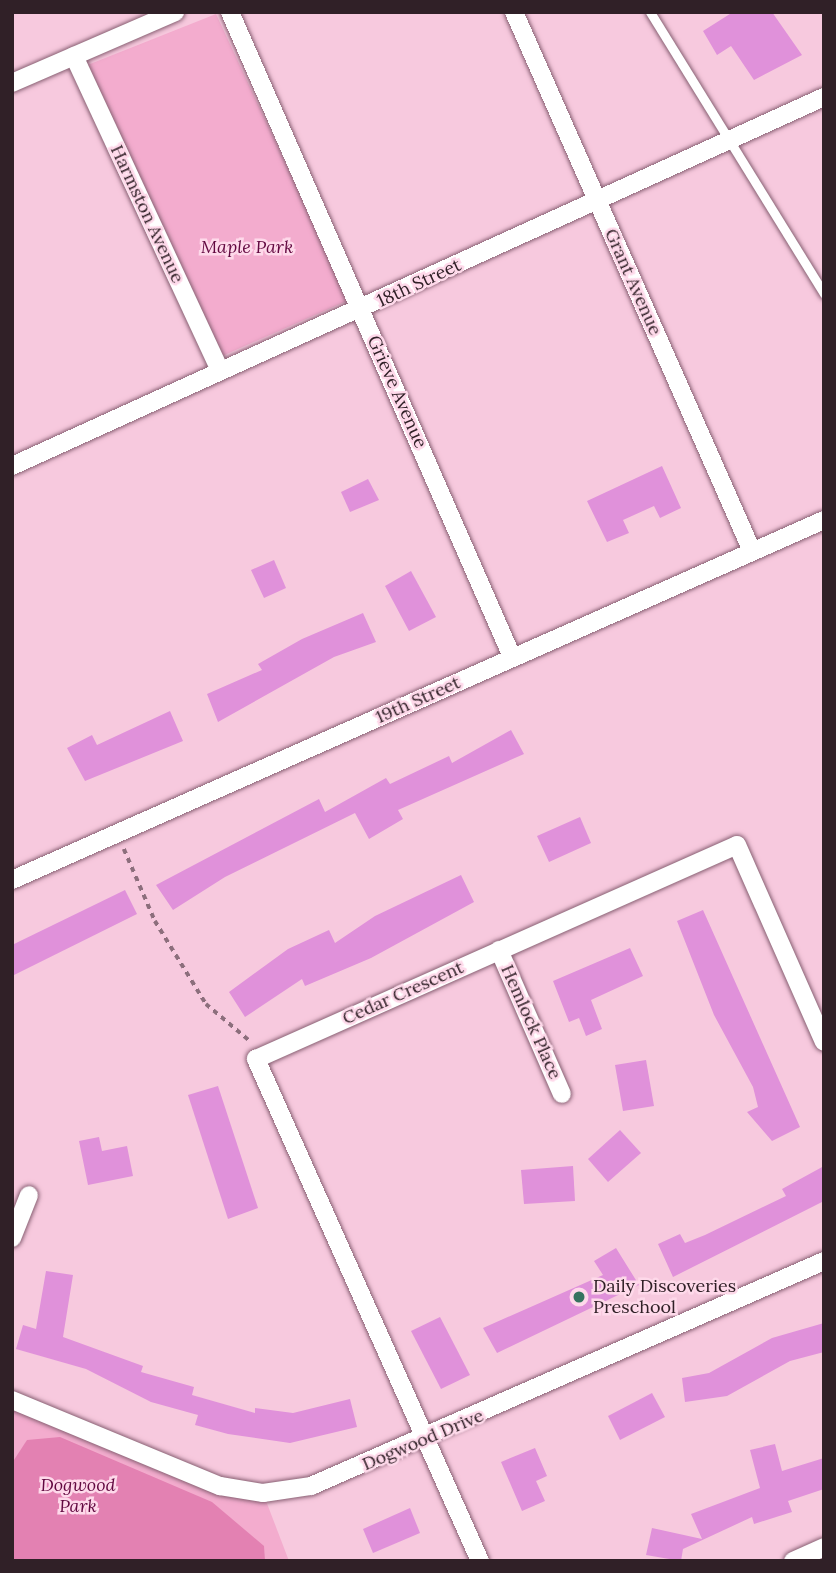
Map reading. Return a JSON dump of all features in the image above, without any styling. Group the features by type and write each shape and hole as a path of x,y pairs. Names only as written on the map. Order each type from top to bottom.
{"street":[{"path":"12,83 174,12"},
{"name":"Grieve Avenue","path":"230,12 512,657"},
{"name":"Grant Avenue","path":"514,12 752,551"},
{"name":"Harmston Avenue","path":"74,56 220,371"},
{"name":"18th Street","path":"12,466 361,310 824,97"},
{"name":"19th Street","path":"12,880 824,520"},
{"name":"Cedar Crescent","path":"271,1052 737,845 824,1042"},
{"name":"Hemlock Place","path":"499,950 562,1094"},
{"path":"271,1052 256,1059 429,1439 480,1561"},
{"path":"12,1238 29,1195"},
{"name":"Dogwood Drive","path":"12,1400 220,1486 263,1493 311,1486 429,1439 824,1261"},
{"path":"793,1561 824,1547"}],"lane":[{"path":"650,12 727,141 824,294"}],"path":[{"path":"118,835 155,921 206,1004 230,1028 271,1052"}],"green space":[{"name":"Maple Park","path":"216,14 349,300 220,357 85,66"},
{"name":"Dogwood Park","path":"12,1400 263,1493 289,1561 12,1561"},
{"name":"Dogwood Park","path":"60,1437 212,1502 264,1546 265,1561 12,1561 12,1463 27,1440"}],"building":[{"path":"733,12 772,12 802,55 754,80 731,46 717,55 703,31"},
{"path":"662,466 681,508 660,518 654,506 623,520 629,533 607,542 587,501"},
{"path":"368,479 379,500 350,512 341,492"},
{"path":"274,560 286,588 264,598 251,570"},
{"path":"411,571 436,617 409,631 385,586"},
{"path":"363,613 376,642 334,657 218,722 207,694 262,670 258,664 302,639"},
{"path":"170,711 183,741 85,781 67,748 92,735 97,745"},
{"path":"511,730 524,754 398,810 403,819 369,839 355,813 225,877 173,910 156,885 319,799 325,812 386,778 390,784 449,756 452,763"},
{"path":"580,817 591,843 549,862 537,836"},
{"path":"461,875 474,902 371,958 305,986 302,979 245,1017 229,992 288,949 329,930 335,943 375,916"},
{"path":"125,890 137,914 12,976 12,945"},
{"path":"703,910 800,1127 772,1141 747,1112 758,1107 753,1087 714,1015 677,921"},
{"path":"630,948 643,976 591,1000 602,1029 586,1036 579,1018 569,1022 553,981"},
{"path":"646,1060 654,1106 623,1111 615,1065"},
{"path":"218,1086 258,1208 228,1219 188,1095"},
{"path":"620,1130 641,1153 608,1182 588,1159"},
{"path":"99,1137 102,1151 127,1146 133,1176 88,1185 79,1141"},
{"path":"573,1166 575,1201 524,1204 521,1170"},
{"path":"824,1166 824,1201 673,1277 658,1244 680,1234 685,1243 705,1235 786,1196 782,1189"},
{"path":"616,1248 639,1285 497,1353 483,1328 603,1275 594,1261"},
{"path":"46,1271 73,1275 63,1337 143,1366 141,1372 194,1387 192,1395 255,1413 255,1408 293,1413 350,1399 357,1427 290,1443 228,1434 195,1425 198,1415 151,1402 86,1369 16,1349 23,1325 36,1329"},
{"path":"440,1317 470,1375 441,1389 411,1331"},
{"path":"824,1323 824,1352 790,1361 727,1396 685,1402 682,1378 709,1373 772,1338"},
{"path":"652,1393 665,1417 620,1440 608,1416"},
{"path":"775,1444 782,1471 824,1458 824,1489 788,1501 792,1512 754,1524 752,1517 683,1549 681,1561 646,1555 652,1528 702,1539 691,1514 760,1488 750,1450"},
{"path":"535,1448 547,1476 536,1481 545,1501 522,1511 501,1462"},
{"path":"410,1508 420,1533 373,1553 363,1529"}],"place":[{"name":"Daily Discoveries Preschool","path":"579,1297"}]}
